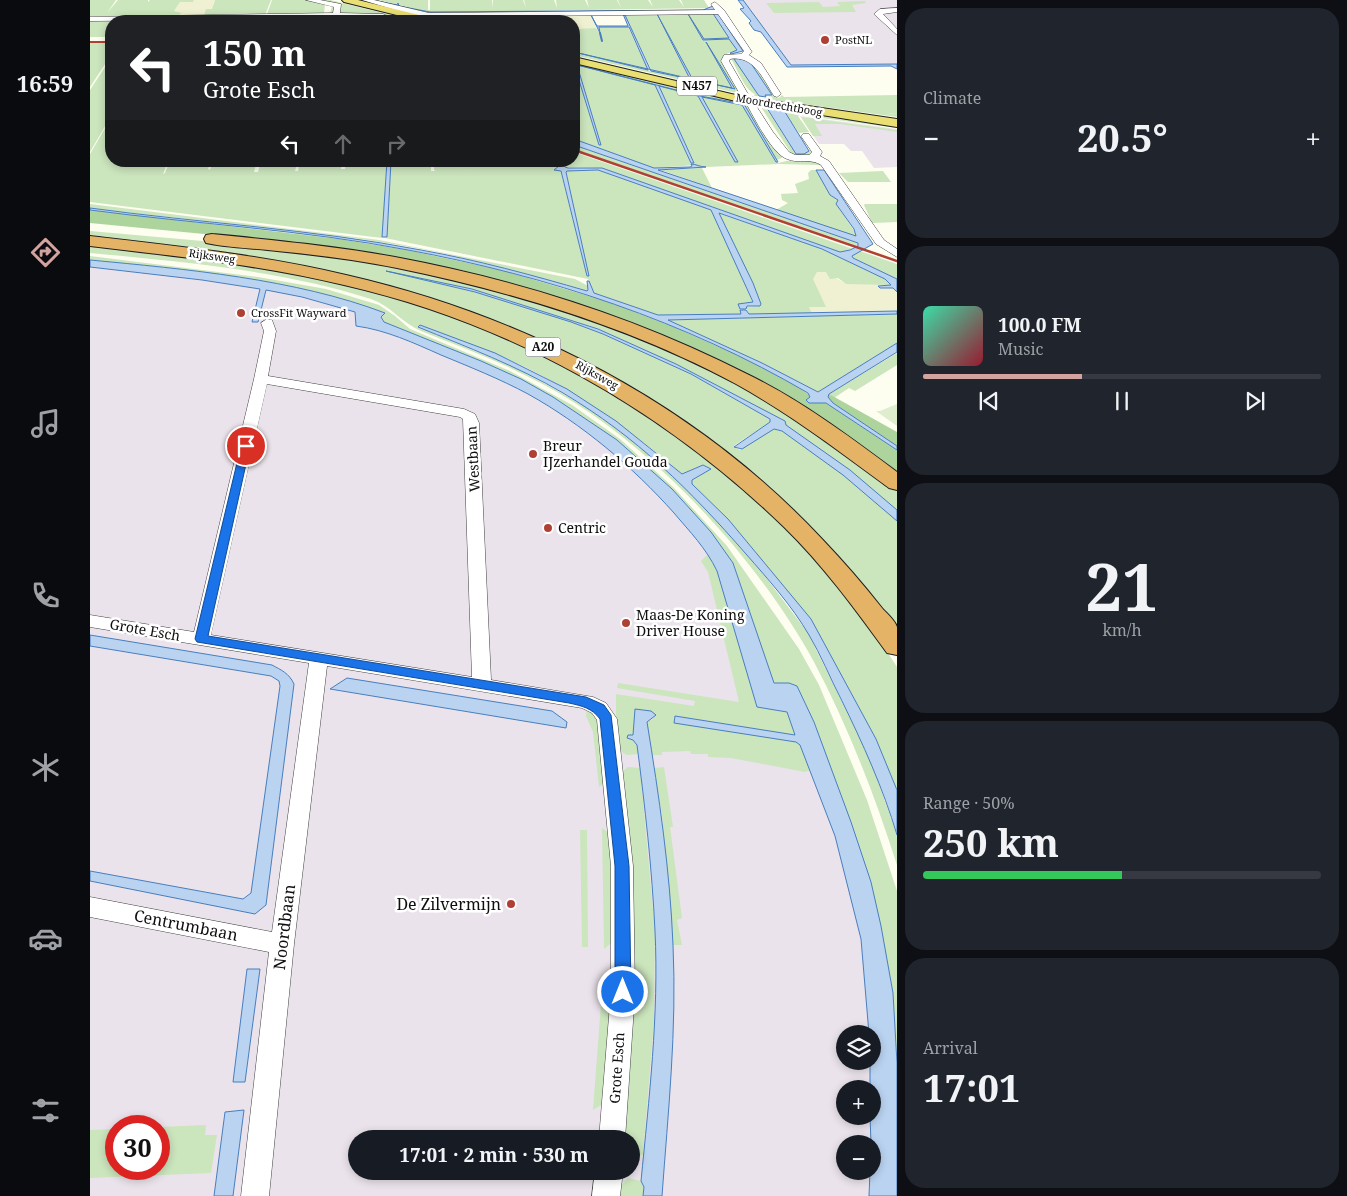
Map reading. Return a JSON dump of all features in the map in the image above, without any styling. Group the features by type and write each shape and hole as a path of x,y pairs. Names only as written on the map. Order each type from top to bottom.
{"highway":[{"name":"Rijksweg","path":"90,228 245,242 368,257 453,273 560,303 657,339 752,385 807,418 897,483"},
{"name":"Rijksweg","path":"90,241 287,267 382,288 430,302 488,323 576,363 663,413 751,481 830,560 879,619 897,646"}],"main road":[{"path":"334,0 395,15"},
{"path":"347,0 408,15"},
{"name":"Moordrechtboog","path":"580,59 734,94 813,108 897,119"},
{"name":"Moordrechtboog","path":"580,59 740,99 897,123"}],"street":[{"path":"310,0 338,6 336,15"},
{"path":"366,0 425,15 716,12"},
{"path":"712,0 716,12 748,52 744,55"},
{"path":"883,0 896,10"},
{"path":"896,10 883,11 878,14 897,33"},
{"path":"90,19 105,19"},
{"path":"777,94 753,59 744,55 729,56 725,60 747,98 784,153 795,158 816,158 825,163 880,242 897,254"},
{"path":"806,136 817,152 814,155 816,158"},
{"path":"201,639 260,379 270,331 267,323"},
{"name":"Westbaan","path":"260,379 464,413 470,417 472,423 482,684"},
{"name":"Grote Esch","path":"90,621 482,684 586,702 599,708 606,719 622,866 623,992 613,1130"},
{"name":"Noordbaan","path":"255,1196 282,944 319,659"},
{"name":"Centrumbaan","path":"90,907 282,944"},
{"path":"606,1196 608,1180"}],"shaded area":[{"path":"739,0 897,0 897,66 789,67"},
{"path":"800,116 897,129 897,167 874,168 862,151 851,151 844,144 819,144"},
{"path":"90,264 310,295 369,314 526,388 634,462 722,560 840,819 879,1007 878,1025 836,1025 836,1070 875,1070 875,1080 836,1080 836,1125 872,1125 872,1135 836,1135 836,1180 870,1180 869,1196 90,1196"}],"green space":[{"path":"90,0 116,0 107,13 118,0 148,0 148,2 150,0 194,0 193,2 180,2 174,11 182,13 179,15 90,16"},
{"path":"194,0 215,0 212,9 203,15 179,15 181,13 174,11 180,2 193,2"},
{"path":"215,0 271,0 265,15 204,15 206,9 212,9"},
{"path":"272,0 308,0 329,5 325,5 324,13 314,15 267,14"},
{"path":"314,0 330,0 391,15 265,15 339,13 340,6"},
{"path":"352,0 362,0 414,14 454,15 413,15"},
{"path":"378,0 428,0 428,10 430,10 430,0 492,0 493,8 493,0 523,0 526,8 524,0 554,0 557,8 556,0 585,0 589,8 587,0 617,0 621,8 618,0 648,0 653,7 650,0 679,0 684,7 681,0 704,0 709,8 465,12 430,15 427,14 452,13 421,12 399,6 397,3 397,5"},
{"path":"865,1 866,3 852,5 856,12 774,13 766,3 819,2 823,7 840,6 837,2"},
{"path":"332,6 336,7 334,13 328,15 316,15 330,14"},
{"path":"712,13 738,50 723,55 725,56 721,60 741,94 580,56 580,29 596,28 600,33 599,27 628,27 648,70 652,71 625,15 656,14 691,80 723,86 693,80 657,14"},
{"path":"592,14 596,28 580,29 580,15 560,15"},
{"path":"90,21 105,21 105,37 90,37"},
{"path":"90,43 105,43 105,64 90,87"},
{"path":"735,58 759,96 754,96 755,94 745,84 732,60"},
{"path":"735,58 751,59 775,97 779,98 782,95 784,97 897,95 897,117 767,99 765,95 772,95"},
{"path":"580,62 746,102 785,156 777,160 744,104 710,98 742,105 778,163 791,160 818,161 824,168 821,165 779,164 706,167 696,165 654,168 580,141 580,84 599,145 601,145 580,80","holes":["625,77 687,92 659,86 694,162 691,163 655,85"]},
{"path":"105,67 105,126 90,152 90,90"},
{"path":"759,104 764,105 796,154 810,150 801,136 804,135 814,153 797,155 791,153"},
{"path":"771,107 897,124 897,128 800,115 798,116 809,132 799,133 785,113"},
{"path":"801,117 897,130 897,132 840,124 815,124 822,136 813,136"},
{"path":"105,128 105,167 166,167 163,174 168,167 209,167 210,170 211,167 255,167 254,172 258,172 259,167 296,167 295,171 298,171 299,167 341,167 341,169 345,169 345,167 387,167 382,238 90,202 90,154"},
{"path":"580,147 858,243 858,246 580,151"},
{"path":"580,154 853,249 840,252 602,168 565,167 580,167"},
{"path":"391,167 431,167 431,171 436,171 434,167 560,167 587,276 566,171 598,170 712,210 753,303 739,304 741,314 658,315 594,293 588,279 385,238 387,237"},
{"path":"702,168 712,188 658,169 659,169"},
{"path":"811,170 816,170 830,195 838,200 836,204 856,236 776,210 788,203 782,200 781,194 798,193 795,184 809,179 808,173"},
{"path":"883,171 891,182 848,182 839,173"},
{"path":"90,204 379,240 575,279 590,287 590,292 485,263 421,249 297,231 90,208"},
{"path":"865,204 897,204 897,222 872,223"},
{"path":"90,210 339,239 407,250 501,270 609,302 674,327 742,357 793,384 819,401 826,403 897,450 897,471 827,423 688,346 619,318 565,299 461,270 357,250 90,223"},
{"path":"718,213 822,249 885,279 891,285 846,284 838,278 830,279 826,272 817,272 813,279 826,307 809,307 812,313 749,314 745,307 760,306"},
{"path":"90,231 293,249 473,281 609,324 739,383 897,487 897,630 842,561 779,496 733,457 686,422 636,391 585,363 531,338 418,296 90,239","holes":["386,271 472,289 598,329 676,364 779,419 740,450 734,447 735,445 770,422 770,419 691,374 603,334 571,322 475,292"]},
{"path":"90,245 232,262 329,280 411,301 498,333 603,384 735,479 813,555 884,647 897,667 897,790 876,739 810,619 728,519 692,484 692,480 710,469 703,465 682,474 617,423 548,379 488,351 418,327 516,368 578,402 611,424 644,450 682,484 717,520 761,571 808,633 870,759 897,835 897,865 880,813 849,736 814,662 792,625 740,553 710,518 678,485 610,427 557,392 500,363 414,328 385,306 371,299 302,281 232,268 90,253"},
{"path":"860,251 897,264 897,279 853,258 852,256"},
{"path":"90,256 258,277 326,289 379,305 410,329 510,371 572,405 620,439 674,488 727,546 799,649 819,685 867,800 897,891 897,1063 893,993 871,882 814,722 797,686 789,683 774,684 733,563 711,532 672,489 617,440 553,397 521,379 481,361 384,322 381,317 385,313 351,301 277,284 163,267 90,260"},
{"path":"817,272 826,272 846,284 878,284 880,288 893,288 897,292 897,311 812,313 809,307 826,307 812,279"},
{"path":"897,314 897,343 818,392 762,363 667,320"},
{"path":"897,353 897,365 855,391 849,388 834,398 829,394"},
{"path":"829,394 897,432 897,446 833,403 828,397"},
{"path":"897,404 897,426 876,411 880,411"},
{"path":"708,554 717,571 757,707 787,712 795,735 676,716 675,722 797,742 811,770 805,772 731,758 708,757 708,754 691,754 690,751 662,752 662,755 652,755 647,722 653,719 651,711 635,710 633,736 627,738 633,740 637,745 638,754 627,755 620,751 616,725 616,694 694,706 695,701 617,688 618,683 739,702 708,572 701,561"},
{"path":"587,709 599,719 608,780 599,787 593,732 586,716"},
{"path":"628,767 640,768 655,932 654,1021 643,1155 640,1155 640,1130 624,1130 629,833 623,771"},
{"path":"664,767 673,827 670,827 682,918 677,920 682,945 673,945 662,816 654,768"},
{"path":"602,828 612,835 615,940 604,949"},
{"path":"580,830 587,830 588,947 582,947"},
{"path":"603,977 613,989 606,1102 593,1110"},
{"path":"206,1125 205,1135 217,1135 211,1173 170,1175 170,1127"},
{"path":"105,1129 105,1177 90,1178 90,1130"},
{"path":"626,1180 641,1181 644,1187 643,1196 619,1196 620,1186"}],"water":[{"path":"373,0 397,5 398,3 399,6 430,12 703,10 713,6 743,51 731,54 737,50 729,39 703,40 688,14 704,39 729,38 712,12 431,14"},
{"path":"738,0 743,0 791,65 897,64 897,69 891,66 787,67 761,32 754,30 749,23 751,21 740,9 744,8"},
{"path":"623,14 650,70 629,27 599,27 600,33 591,15 597,26 628,26"},
{"path":"657,14 693,79 690,79"},
{"path":"706,42 735,89 719,85 732,88"},
{"path":"580,53 648,69 648,70"},
{"path":"740,58 750,62 772,95 765,95 766,97 759,96 734,59"},
{"path":"580,66 700,96 744,104 778,162 776,162 742,105 702,97 738,162 735,162 698,96 659,86 694,163 691,163 655,85"},
{"path":"580,75 601,145 599,145 580,83"},
{"path":"765,105 785,112 809,151 804,154 796,154"},
{"path":"580,141 654,168 690,167 692,166 691,164 706,167 658,170 856,236 854,229 836,204 838,200 830,195 816,170 824,170 873,244 852,256 853,258 897,279 897,292 893,288 880,288 878,286 891,285 885,279 822,249 719,213 753,283 761,304 760,306 747,306 746,309 740,309 738,304 753,302 711,210 598,170 567,171 589,276 587,276 561,171 554,170 558,167 602,168 840,252 858,246 858,243 580,147"},
{"path":"387,167 391,167 387,237 382,237"},
{"path":"90,208 297,231 380,243 484,263 587,291 587,281 589,281 594,293 658,315 741,314 740,310 746,310 749,314 897,311 897,314 668,320 762,363 818,392 897,343 897,352 829,394 828,397 833,403 897,446 897,450 826,403 809,403 806,400 810,397 808,393 761,367 664,323 564,288 460,261 369,243 290,232 90,210"},
{"path":"90,260 240,277 315,292 351,301 385,313 381,317 384,322 481,361 521,379 553,397 617,440 672,489 711,532 733,563 774,683 789,683 797,686 814,722 871,882 893,993 897,1063 897,1196 869,1196 870,1180 881,1180 881,1135 871,1135 870,1125 881,1125 881,1080 870,1080 870,1070 881,1070 881,1025 868,1025 861,939 835,836 800,745 796,742 674,723 675,716 795,735 787,712 757,707 717,571 703,548 674,513 624,463 587,433 548,406 485,373 389,334 356,326 355,312 302,297 266,290 258,322 252,322 260,289 90,267"},
{"path":"386,271 472,289 598,329 676,364 785,421 786,425 850,470 897,510 897,521 843,475 782,431 774,429 742,449 734,447 770,422 770,419 691,374 603,334 571,322 475,292"},
{"path":"420,325 495,353 567,389 616,421 682,474 703,465 711,469 692,480 692,484 728,519 811,619 876,739 897,790 897,835 865,749 809,635 771,583 704,508 639,446 590,410 528,374 418,327"},
{"path":"90,635 272,665 284,672 292,680 294,684 266,905 255,914 90,881 90,871 243,899 251,893 280,686 279,681 271,676 90,646"},
{"path":"347,678 552,711 567,722 566,728 330,689"},
{"path":"635,709 651,711 656,715 647,722 656,778 672,917 674,976 673,1039 662,1196 643,1196 644,1187 641,1181 652,1056 656,962 650,861 637,745 633,740 627,738 628,735 633,735"},
{"path":"247,969 260,969 245,1082 233,1082"},
{"path":"244,1110 233,1196 214,1196 225,1112"}],"waterway":[{"path":"600,33 602,41"}],"railway":[{"path":"90,42 105,42"},
{"path":"580,152 897,261"}],"place":[{"name":"PostNL","path":"825,40"},
{"name":"CrossFit Wayward","path":"241,313"},
{"name":"Breur IJzerhandel Gouda","path":"533,454"},
{"name":"Centric","path":"548,528"},
{"name":"Maas-De Koning Driver House","path":"626,623"},
{"name":"De Zilvermijn","path":"511,904"}],"route":[{"path":"246,446 206,625 201,639 569,699 586,702 599,708 606,719 622,866 623,992"}]}
